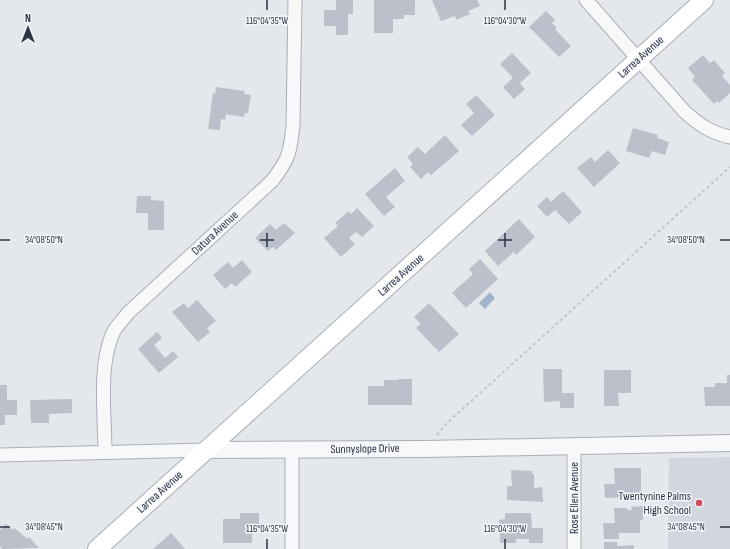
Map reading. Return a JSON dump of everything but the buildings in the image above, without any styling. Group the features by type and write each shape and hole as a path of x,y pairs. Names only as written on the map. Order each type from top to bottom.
{"main road":[{"name":"Larrea Avenue","path":"97,549 704,0"}],"street":[{"name":"Datura Avenue","path":"105,452 104,390 106,352 114,331 128,313 272,181 286,164 291,146 293,126 295,0"},
{"path":"586,0 639,58 684,111 697,123 712,132 730,137"},
{"name":"Sunnyslope Drive","path":"0,455 208,450 574,447 730,443"},
{"name":"Rose Ellen Avenue","path":"574,447 574,549"},
{"path":"292,450 292,549"}],"path":[{"path":"426,448 452,417 730,167"}],"shaded area":[{"name":"Twentynine Palms High School","path":"730,457 730,549 668,549 669,458"}],"water":[{"path":"490,292 495,298 485,309 479,303"}],"place":[{"name":"Twentynine Palms High School","path":"699,503"}]}
